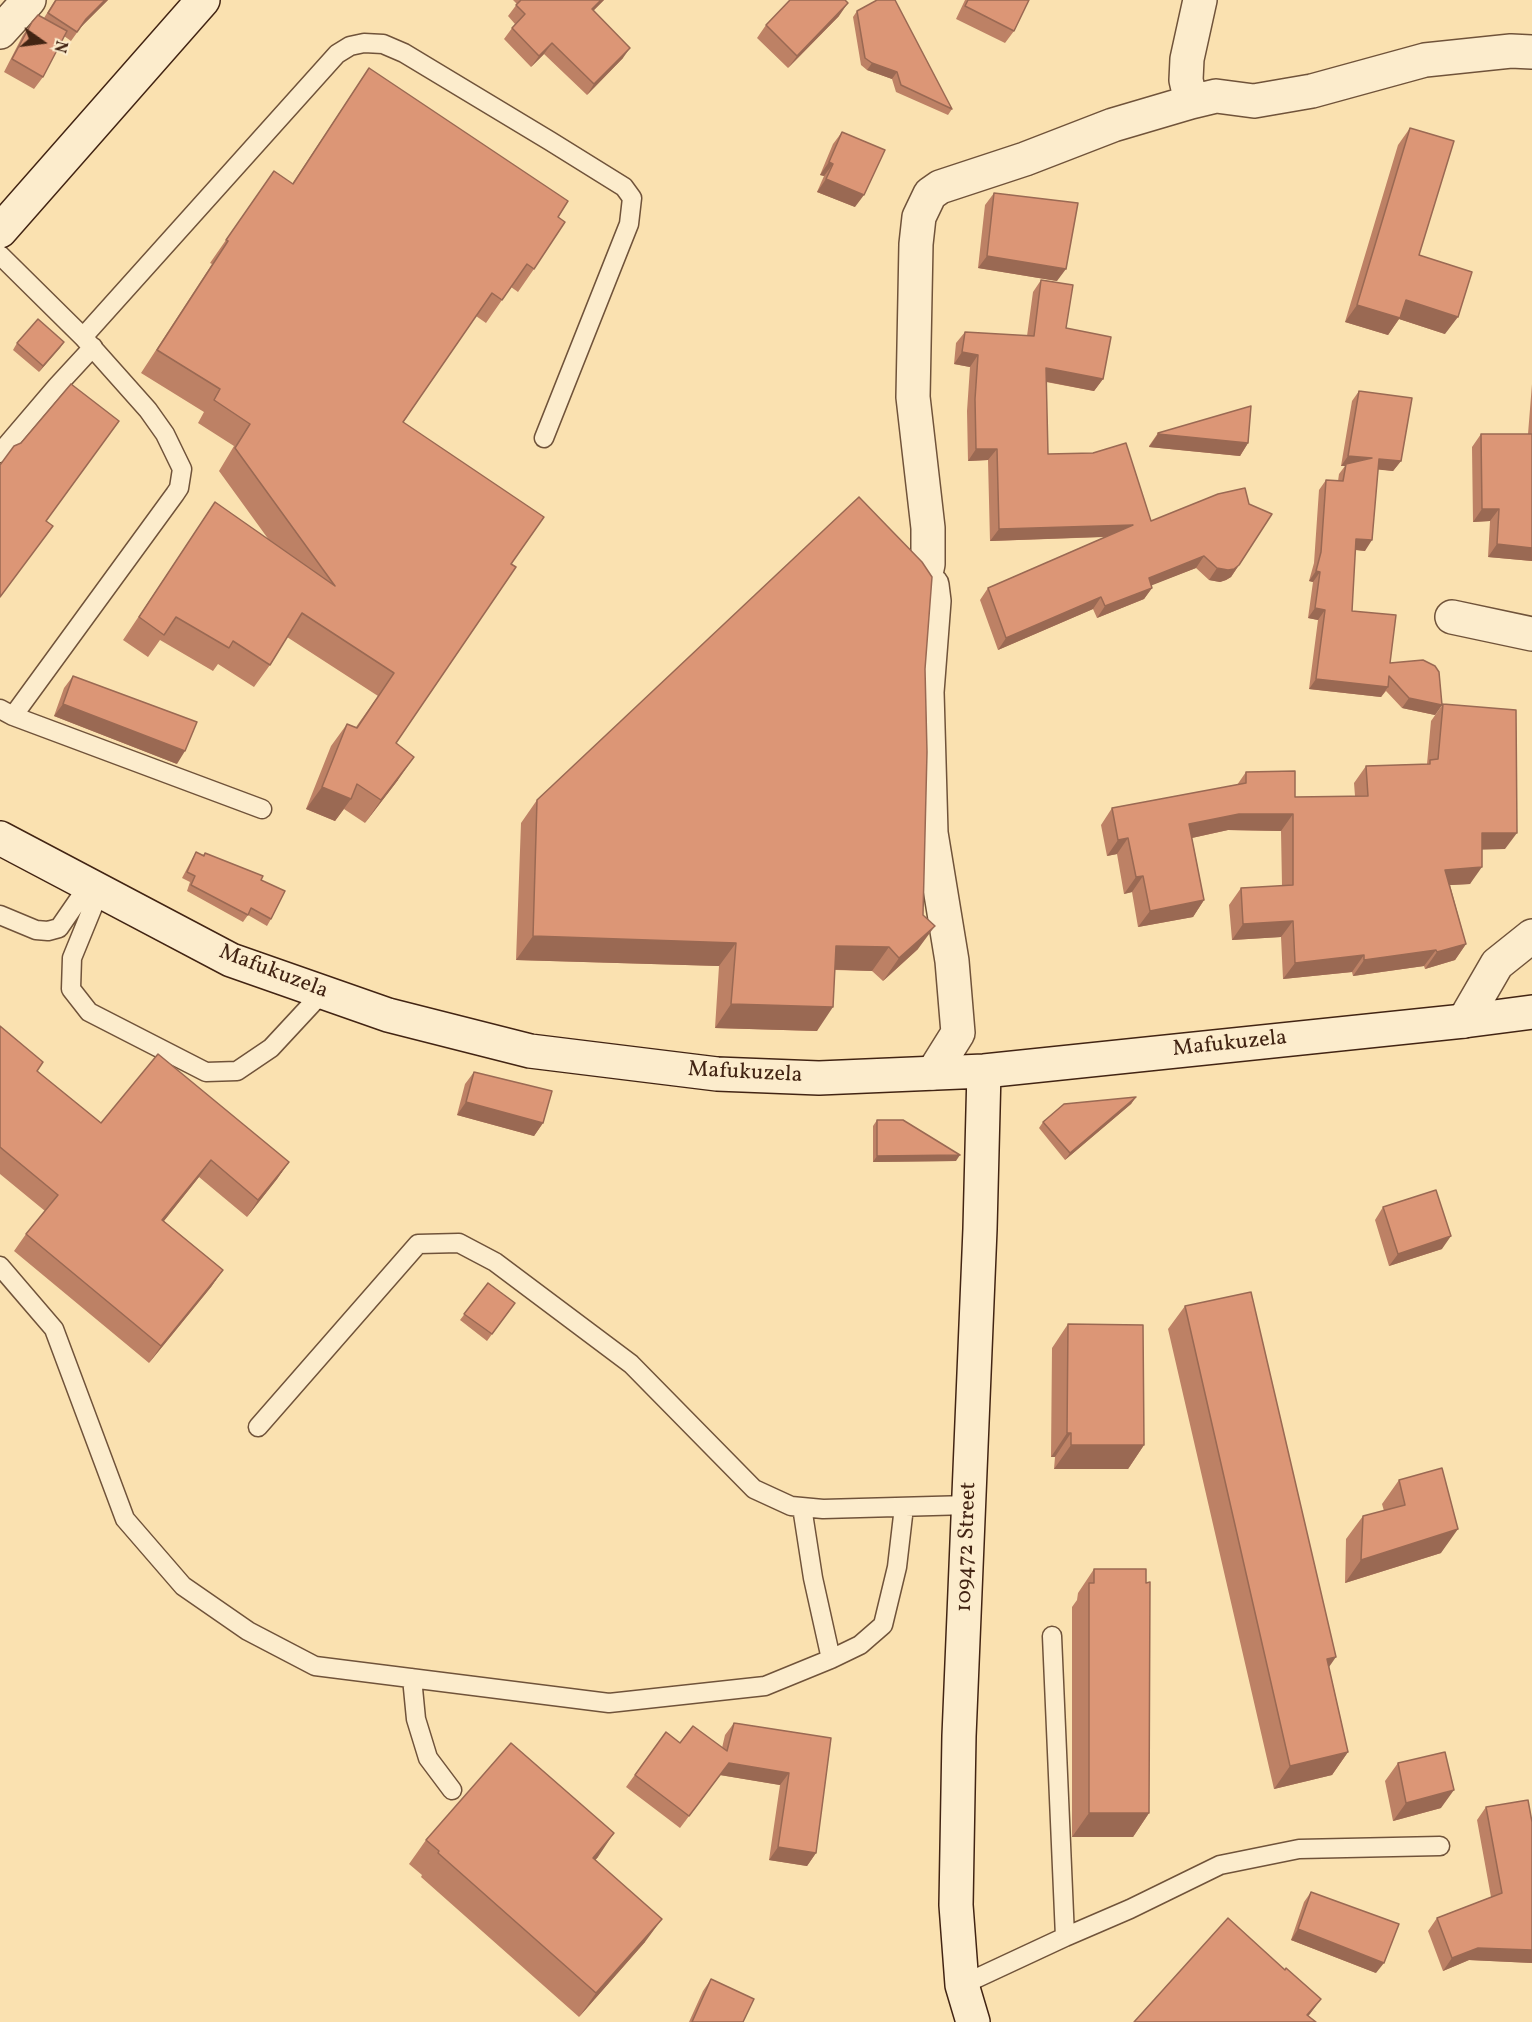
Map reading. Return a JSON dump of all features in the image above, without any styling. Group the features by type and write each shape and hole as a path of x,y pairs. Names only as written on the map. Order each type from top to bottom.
{"street":[{"path":"0,32 29,0"},
{"path":"0,231 203,0"},
{"path":"1191,102 1186,80 1186,59 1200,0"},
{"path":"933,1073 958,1033 952,961 931,833 927,692 934,601 932,585 924,582 928,564 928,528 913,397 916,244 919,218 930,194 940,187 1113,126 1216,96 1254,101 1312,91 1425,60 1511,51 1532,52"},
{"path":"1452,617 1532,634"},
{"name":"Mafukuzela","path":"0,838 231,960 388,1015 530,1051 717,1074 819,1078 984,1071 1532,1012"},
{"path":"1464,1021 1497,964 1532,936"},
{"name":"109472 Street","path":"973,2022 962,1985 956,1905 959,1736 984,1071"}],"lane":[{"path":"0,453 57,386 88,342 337,54 350,46 364,43 383,44 404,53 624,187 632,198 629,224 544,438"},
{"path":"0,255 88,342 148,410 165,434 182,469 179,488 164,509 7,712 262,808"},
{"path":"0,915 36,930 48,931 59,927 94,889"},
{"path":"94,889 72,958 71,989 89,1012 206,1072 237,1071 271,1048 323,992"},
{"path":"258,1427 418,1244 459,1242 495,1262 631,1364 754,1489 791,1506 823,1509 969,1505"},
{"path":"0,1266 54,1329 125,1519 183,1586 248,1631 315,1666 609,1702 765,1686 860,1645 883,1625 897,1567 904,1507"},
{"path":"802,1507 813,1578 831,1659"},
{"path":"1052,1636 1065,1936"},
{"path":"412,1678 416,1719 428,1758 452,1790"},
{"path":"962,1985 1065,1936 1130,1909 1220,1865 1299,1849 1440,1846"}],"building":[{"path":"56,0 105,0 77,32 48,13"},
{"path":"521,0 601,0 592,9 630,48 594,84 552,43 539,56 512,28 525,14 516,5"},
{"path":"790,0 845,0 848,3 797,56 766,25"},
{"path":"877,0 895,0 952,109 901,85 897,72 865,58 857,11"},
{"path":"968,0 1029,0 1014,31 965,6"},
{"path":"38,15 67,31 43,77 12,59"},
{"path":"369,68 568,201 558,217 565,222 534,269 527,264 502,300 492,293 403,422 544,517 511,564 516,567 396,743 414,757 381,800 357,784 351,799 322,787 347,724 357,728 394,673 302,613 270,665 233,641 229,648 176,617 164,635 139,617 215,502 335,586 235,448 250,424 214,400 220,389 157,350 228,241 226,240 274,171 293,184"},
{"path":"1410,128 1454,141 1419,255 1472,272 1458,317 1406,300 1400,318 1357,305"},
{"path":"842,132 885,150 864,195 826,179 833,164 829,162"},
{"path":"994,193 1078,203 1066,269 987,256"},
{"path":"1041,280 1073,285 1066,328 1111,337 1103,379 1046,368 1048,454 1093,453 1126,443 1151,521 1218,494 1245,488 1249,504 1272,514 1239,565 1234,569 1217,568 1204,556 1149,578 1152,588 1105,606 1101,597 1006,638 988,588 1133,525 999,529 997,449 976,449 975,399 978,355 962,352 965,332 1034,336"},
{"path":"38,319 64,342 43,366 17,343"},
{"path":"71,384 119,421 46,521 53,526 0,597 0,465 14,446 21,443"},
{"path":"1359,391 1412,398 1401,461 1379,459 1372,540 1356,539 1352,611 1396,615 1390,663 1423,660 1435,666 1439,672 1442,705 1409,698 1389,676 1388,687 1316,679 1325,610 1315,608 1320,572 1316,571 1321,552 1326,480 1343,481 1346,464 1372,458 1348,456"},
{"path":"1251,406 1248,443 1158,434 1158,433"},
{"path":"1481,434 1532,434 1532,548 1497,544 1499,509 1482,509"},
{"path":"859,497 922,562 932,577 925,669 927,752 923,915 935,926 899,958 889,947 836,946 833,1007 731,1004 736,943 533,936 537,800"},
{"path":"73,676 197,722 185,751 63,704"},
{"path":"1443,704 1516,710 1517,833 1482,833 1482,867 1445,870 1466,944 1437,952 1436,950 1364,960 1364,955 1295,963 1293,921 1243,924 1241,888 1293,885 1293,814 1239,814 1189,824 1204,900 1150,911 1143,876 1136,877 1128,838 1118,840 1112,808 1246,783 1246,772 1295,771 1295,797 1368,796 1366,766 1430,764 1430,760 1438,759"},
{"path":"196,852 204,856 205,853 263,876 261,880 285,891 271,919 251,908 248,915 191,885 195,876 187,872"},
{"path":"0,1026 43,1062 37,1071 101,1123 158,1054 289,1162 258,1200 211,1160 162,1220 223,1270 161,1346 26,1234 58,1195 0,1147"},
{"path":"474,1072 552,1091 543,1123 466,1102"},
{"path":"1136,1097 1070,1153 1043,1122 1064,1104"},
{"path":"877,1120 903,1120 960,1155 877,1156"},
{"path":"1436,1190 1451,1236 1398,1254 1383,1207"},
{"path":"488,1283 515,1303 492,1334 464,1314"},
{"path":"1251,1292 1336,1657 1327,1659 1348,1752 1290,1766 1185,1306"},
{"path":"1068,1324 1143,1325 1144,1445 1071,1445 1071,1433 1067,1433"},
{"path":"1442,1468 1458,1529 1361,1560 1363,1516 1405,1505 1399,1480"},
{"path":"1094,1569 1146,1569 1146,1583 1150,1582 1149,1813 1089,1813 1089,1583 1094,1583"},
{"path":"734,1723 831,1738 816,1853 778,1847 789,1773 729,1763 689,1816 635,1775 666,1732 680,1743 693,1726 727,1751"},
{"path":"511,1743 614,1833 593,1858 662,1919 596,1993 426,1840"},
{"path":"1445,1752 1454,1790 1406,1803 1398,1763"},
{"path":"1528,1800 1532,1822 1532,1950 1478,1948 1452,1958 1437,1918 1502,1893 1486,1807"},
{"path":"1311,1892 1399,1924 1384,1963 1298,1929"},
{"path":"1228,1918 1321,1999 1307,2015 1316,2022 1134,2022"},
{"path":"711,1979 754,1999 743,2022 692,2022"}]}
